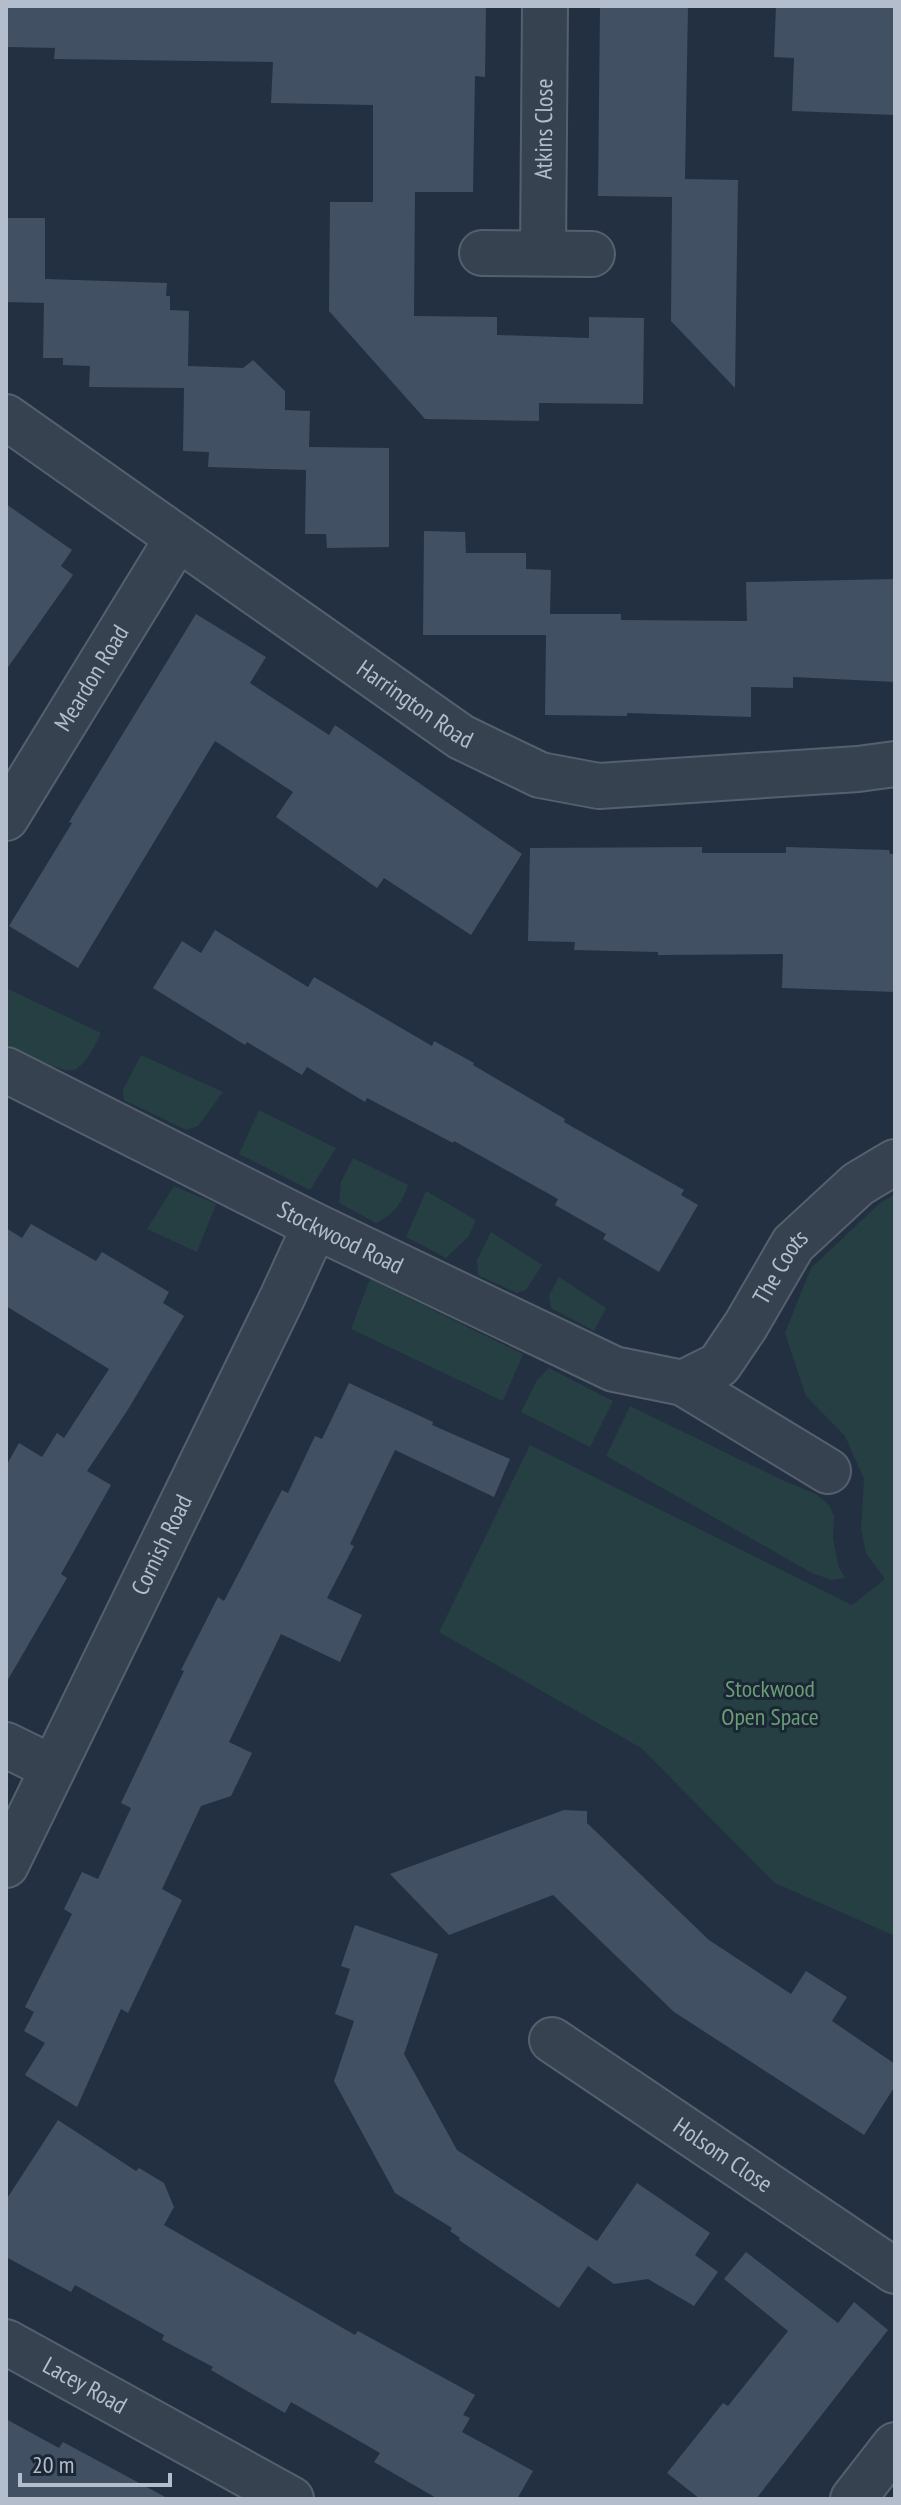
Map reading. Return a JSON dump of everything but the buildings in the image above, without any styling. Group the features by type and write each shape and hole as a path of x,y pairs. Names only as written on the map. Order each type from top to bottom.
{"street":[{"name":"Atkins Close","path":"543,253 545,6"},
{"path":"482,253 592,254"},
{"name":"Harrington Road","path":"6,417 461,737 540,775 580,784 623,786 895,764"},
{"name":"Meardon Road","path":"6,818 177,539"},
{"name":"Stockwood Road","path":"6,1070 315,1226 614,1369 683,1383 828,1471"},
{"name":"The Coots","path":"683,1383 719,1365 793,1244 858,1184 895,1162"},
{"name":"Cornish Road","path":"6,1865 315,1226"},
{"path":"6,1745 53,1768"},
{"name":"Holsom Close","path":"552,2040 895,2271"},
{"name":"Lacey Road","path":"6,2342 271,2494"},
{"path":"853,2499 895,2445"}],"green space":[{"path":"6,988 101,1033 80,1066 62,1069 6,1044"},
{"path":"141,1055 223,1092 198,1126 186,1130 124,1100 123,1090"},
{"path":"259,1110 336,1148 310,1190 239,1154"},
{"path":"353,1158 408,1185 396,1208 376,1223 339,1203 341,1182"},
{"path":"174,1186 216,1204 197,1252 147,1229"},
{"path":"426,1191 476,1220 469,1236 446,1258 406,1237"},
{"name":"Stockwood Open Space","path":"895,1194 895,1936 775,1883 641,1748 439,1632 530,1445 852,1605 885,1579 866,1553 861,1529 864,1479 845,1436 806,1396 785,1333 811,1268 880,1203"},
{"path":"491,1232 542,1265 526,1290 517,1293 478,1275 477,1260"},
{"path":"559,1277 606,1308 594,1331 551,1308 549,1296"},
{"path":"370,1279 523,1354 503,1401 351,1329"},
{"path":"549,1368 613,1401 590,1447 521,1412 537,1380"},
{"path":"630,1406 816,1494 829,1505 834,1516 833,1538 838,1565 845,1578 832,1580 812,1573 606,1456"}]}
